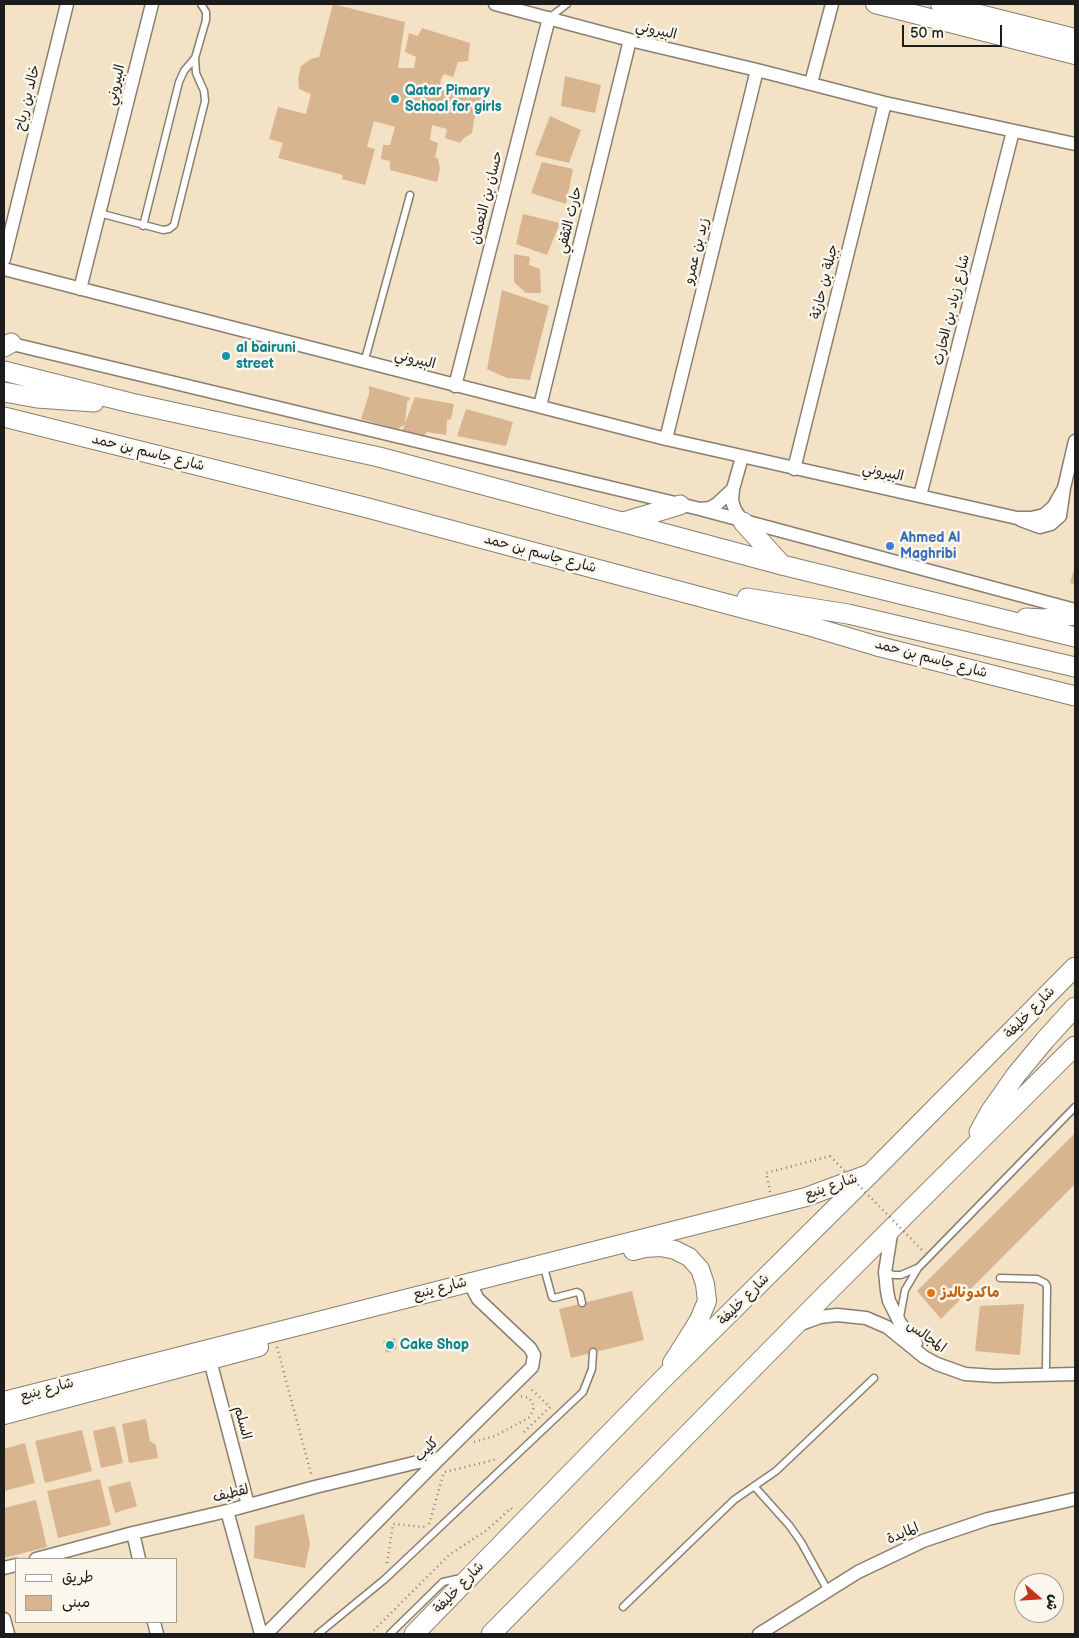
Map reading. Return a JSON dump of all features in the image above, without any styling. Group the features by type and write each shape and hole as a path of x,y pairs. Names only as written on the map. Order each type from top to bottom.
{"main road":[{"path":"4,371 131,403 379,457 782,566 1075,637"},
{"path":"4,392 59,400 131,403"},
{"name":"شارع جاسم بن حمد","path":"5,418 373,510 806,625 877,646 1075,696"},
{"path":"623,522 680,505"},
{"path":"743,522 782,566"},
{"path":"637,580 848,614 1075,667"},
{"path":"982,615 1043,618 1075,615"},
{"name":"شارع خليفة","path":"414,1634 660,1382 1075,967"},
{"path":"967,1154 990,1112 1016,1075 1044,1040 1075,1007"},
{"path":"491,1634 892,1228 1075,1046"}],"street":[{"name":"خالد بن رباح","path":"4,259 67,4"},
{"name":"البيروني","path":"80,289 152,4"},
{"name":"البيروني","path":"495,4 630,40 885,103 1075,144"},
{"path":"811,84 832,4"},
{"path":"876,4 1075,55"},
{"path":"940,4 1075,38"},
{"name":"حسان بن النعمان","path":"455,386 549,18"},
{"name":"حارث الثقفي","path":"540,406 630,40"},
{"name":"زيد بن عمرو","path":"666,439 757,70"},
{"name":"جبلة بن حارثة","path":"794,469 885,103"},
{"name":"شارع زياد بن الحارث","path":"920,496 1013,131"},
{"name":"البيروني","path":"4,269 364,363 666,439 1017,518 1031,518 1044,515 1054,506 1064,488 1075,441"},
{"path":"6,344 700,509 1075,610"},
{"path":"742,457 733,489 732,501 735,510 743,522"},
{"path":"700,509 710,508 717,504 733,489"},
{"name":"شارع ينبع","path":"4,1401 208,1354 598,1254 806,1197 847,1183 873,1171"},
{"name":"المجالس","path":"892,1228 885,1272 889,1301 900,1323 912,1339 924,1349 939,1358 981,1367 1075,1366"},
{"name":"شارع ينبع","path":"598,1254 660,1247 675,1250 689,1257 700,1269 705,1284 707,1301 699,1320 660,1382"},
{"name":"كليب","path":"266,1634 434,1463 532,1367 534,1354 530,1348 478,1299 471,1286"},
{"name":"شارع ينبع","path":"4,1415 208,1354 276,1343 398,1305"},
{"name":"المجالس","path":"794,1327 820,1317 837,1315 866,1318 887,1327 924,1357 965,1374 995,1376 1075,1374"},
{"name":"السلم","path":"208,1354 248,1505"},
{"name":"لقطيف","path":"40,1558 418,1462 428,1461 434,1463"},
{"name":"المايدة","path":"760,1634 858,1572 923,1542 988,1519 1075,1499"},
{"path":"227,1510 261,1634"},
{"path":"133,1533 139,1558"},
{"path":"4,1619 8,1634"}],"lane":[{"path":"99,213 163,230 169,229 174,225 205,101 204,91 196,73 195,58 206,20 206,12 201,4"},
{"path":"549,18 567,4"},
{"path":"143,226 179,82 184,71 195,58"},
{"path":"364,363 410,195"},
{"path":"900,1323 904,1290 918,1268 1075,1107"},
{"path":"544,1268 553,1298 577,1292 580,1294 582,1303"},
{"path":"885,1272 900,1275 918,1268"},
{"path":"1000,1278 1037,1279 1042,1280 1047,1286 1046,1366"},
{"path":"318,1634 385,1579 583,1392 592,1369 593,1352"},
{"path":"623,1607 734,1500 776,1471 874,1378"},
{"path":"754,1486 789,1525 801,1542 828,1591"},
{"path":"390,1634 443,1582 472,1576"}],"path":[{"path":"766,1173 830,1156 922,1250"},
{"path":"276,1343 315,1487"},
{"path":"521,1379 550,1406 524,1433"},
{"path":"474,1442 495,1436 530,1417 534,1407 532,1402 524,1396 514,1398"},
{"path":"468,1447 480,1435"},
{"path":"492,1465 504,1452"},
{"path":"438,1478 444,1472 518,1454"},
{"path":"434,1463 444,1472"},
{"path":"428,1527 444,1472"},
{"path":"370,1634 449,1555 487,1530 511,1508 524,1521"},
{"path":"386,1531 399,1518"},
{"path":"393,1524 428,1527 427,1530 433,1523"},
{"path":"393,1524 387,1567 394,1561"}],"building":[{"name":"Qatar Pimary School for girls","path":"333,4 405,22 398,68 414,68 416,57 405,52 409,33 418,36 422,28 470,43 468,61 458,62 453,77 444,74 441,79 440,88 450,91 450,87 463,90 464,86 482,93 480,104 476,109 472,133 460,143 445,138 447,129 432,125 430,140 438,143 435,157 438,159 440,168 437,182 390,170 390,161 381,159 383,145 390,145 395,127 374,121 367,147 375,149 365,185 342,179 343,175 278,158 283,143 269,139 278,107 306,114 311,94 299,89 298,78 301,66 311,59 319,57"},
{"path":"565,76 601,85 595,113 561,106"},
{"path":"550,116 581,130 569,163 535,155"},
{"path":"542,162 573,169 566,204 531,193"},
{"path":"523,214 560,223 547,255 516,244"},
{"path":"514,254 530,257 529,265 540,269 541,293 526,293 514,282"},
{"path":"502,290 549,306 530,380 507,378 487,369"},
{"path":"369,386 411,398 407,402 405,424 398,429 361,419 369,394"},
{"path":"415,397 454,404 451,419 447,420 446,435 427,432 421,439 401,434"},
{"path":"466,409 513,422 506,446 457,436"},
{"path":"1075,566 1075,584 1070,583"},
{"path":"1075,1133 1075,1184 941,1319 917,1291"},
{"path":"632,1291 644,1340 571,1358 559,1309"},
{"path":"1024,1304 1020,1355 975,1351 980,1306"},
{"name":"Cake Shop","path":"395,1338 397,1349 386,1353 383,1341"},
{"path":"146,1419 150,1441 156,1445 158,1458 129,1463 122,1424"},
{"path":"115,1426 123,1463 101,1468 93,1431"},
{"path":"82,1430 92,1471 45,1483 35,1441"},
{"path":"25,1443 35,1483 4,1491 4,1449"},
{"path":"100,1479 111,1525 58,1538 47,1491"},
{"path":"130,1481 137,1506 115,1513 108,1487"},
{"path":"36,1500 47,1547 4,1558 4,1508"},
{"path":"304,1514 310,1544 305,1568 254,1558 255,1526"}],"place":[{"name":"Qatar Pimary School for girls","path":"395,99"},
{"name":"al bairuni street","path":"226,356"},
{"name":"Ahmed Al Maghribi","path":"890,546"},
{"name":"ماكدونالدز","path":"931,1293"},
{"name":"Cake Shop","path":"390,1345"}]}
